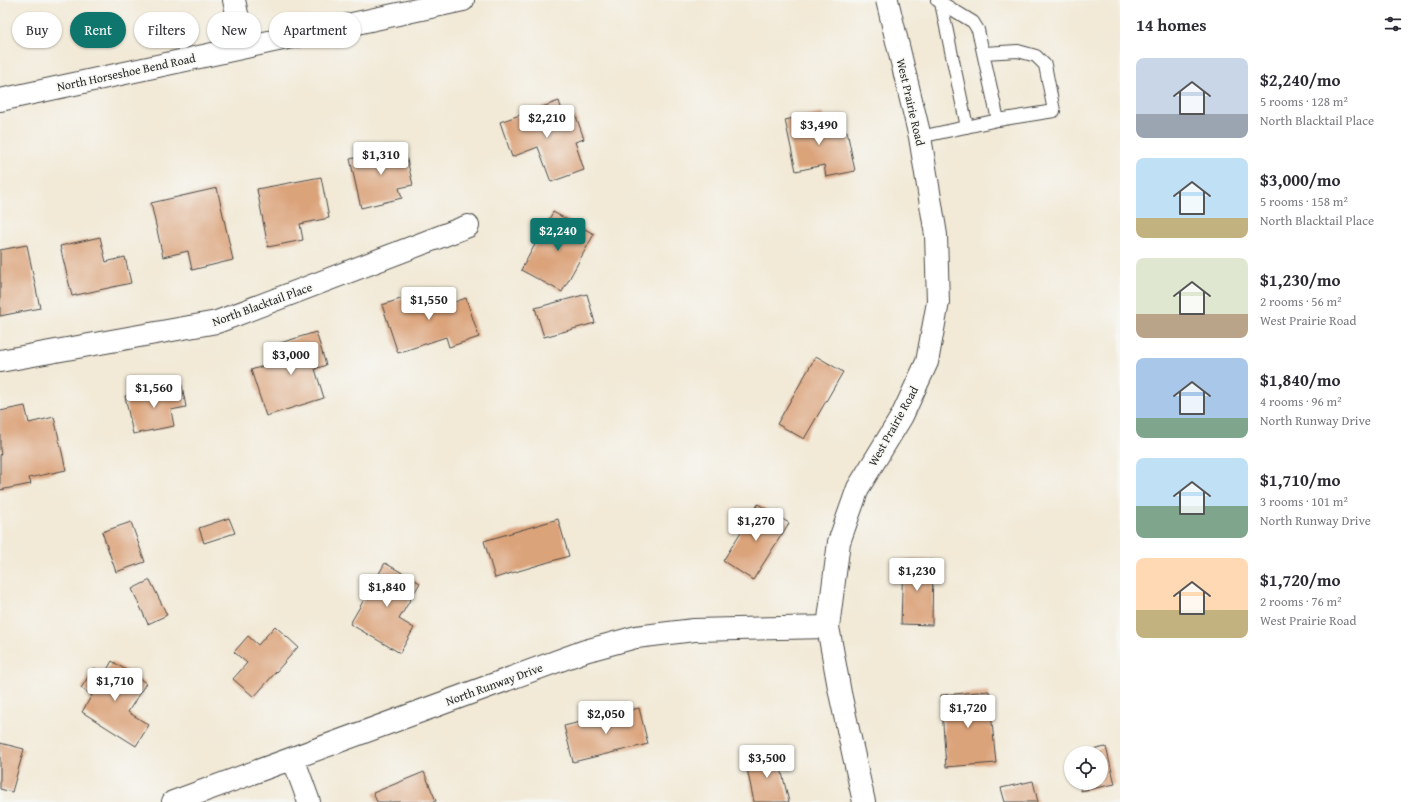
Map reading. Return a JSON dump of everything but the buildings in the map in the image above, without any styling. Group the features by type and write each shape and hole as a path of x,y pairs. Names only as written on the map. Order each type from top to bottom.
{"street":[{"path":"234,0 237,12"},
{"name":"North Horseshoe Bend Road","path":"261,42 463,0"},
{"name":"West Prairie Road","path":"864,802 840,693 828,627 839,542 858,488 902,416 927,362 938,302 936,235 920,137 887,0"},
{"name":"North Horseshoe Bend Road","path":"0,100 235,48"},
{"name":"North Blacktail Place","path":"0,361 217,322 468,226"},
{"name":"North Runway Drive","path":"173,802 585,651 636,637 694,630 828,627"},
{"path":"293,758 309,802"}],"lane":[{"path":"939,1 967,127"},
{"path":"939,1 973,22 978,30 998,120"},
{"path":"920,137 998,120 1054,111 1045,65 1036,56 1018,51 984,53"}]}
